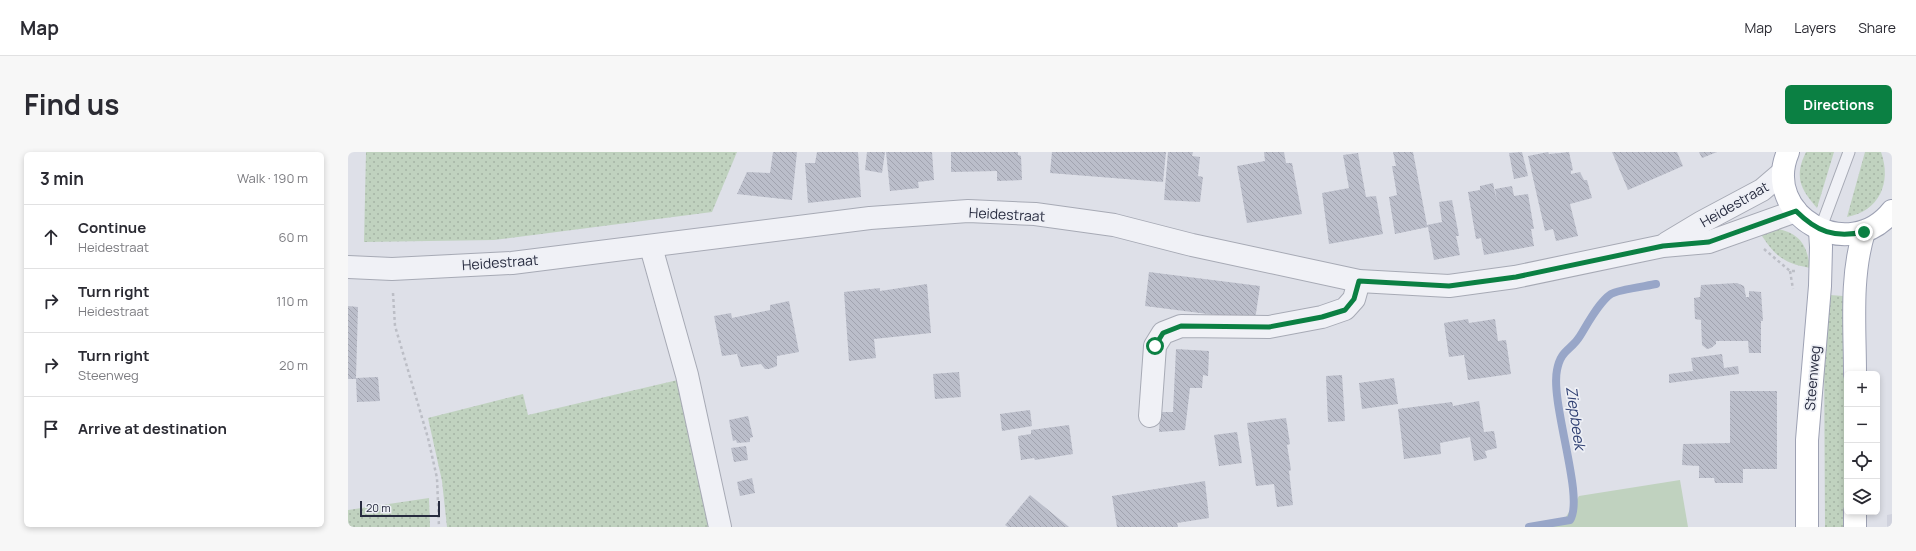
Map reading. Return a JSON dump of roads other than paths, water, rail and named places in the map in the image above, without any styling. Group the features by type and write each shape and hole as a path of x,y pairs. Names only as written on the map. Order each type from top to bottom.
{"main road":[{"path":"1786,162 1784,186 1789,199 1796,211 1806,222 1820,230 1834,234 1849,235 1864,232 1879,224 1892,211"},
{"name":"Steenweg","path":"1806,527 1807,440 1820,286 1820,230"},
{"path":"1855,371 1855,274 1858,250 1864,232"},
{"path":"1855,515 1855,527"}],"street":[{"name":"Heidestraat","path":"1663,246 1702,222 1762,190 1786,162"},
{"name":"Heidestraat","path":"348,267 392,269 512,263 651,247 870,218 968,211 1035,214 1114,225 1192,245 1359,281 1449,286 1516,277 1663,246 1709,242 1796,211"},
{"path":"651,247 687,375 720,527"},
{"path":"1150,416 1155,346 1163,333 1181,326 1269,327 1322,317 1345,310 1354,299 1359,281"}],"lane":[{"path":"1820,230 1849,152"}],"waterway":[{"name":"Ziepbeek","path":"1529,527 1570,520 1573,509 1571,472 1558,404 1556,385 1557,370 1561,358 1577,341 1598,307 1611,294 1656,284"}]}
